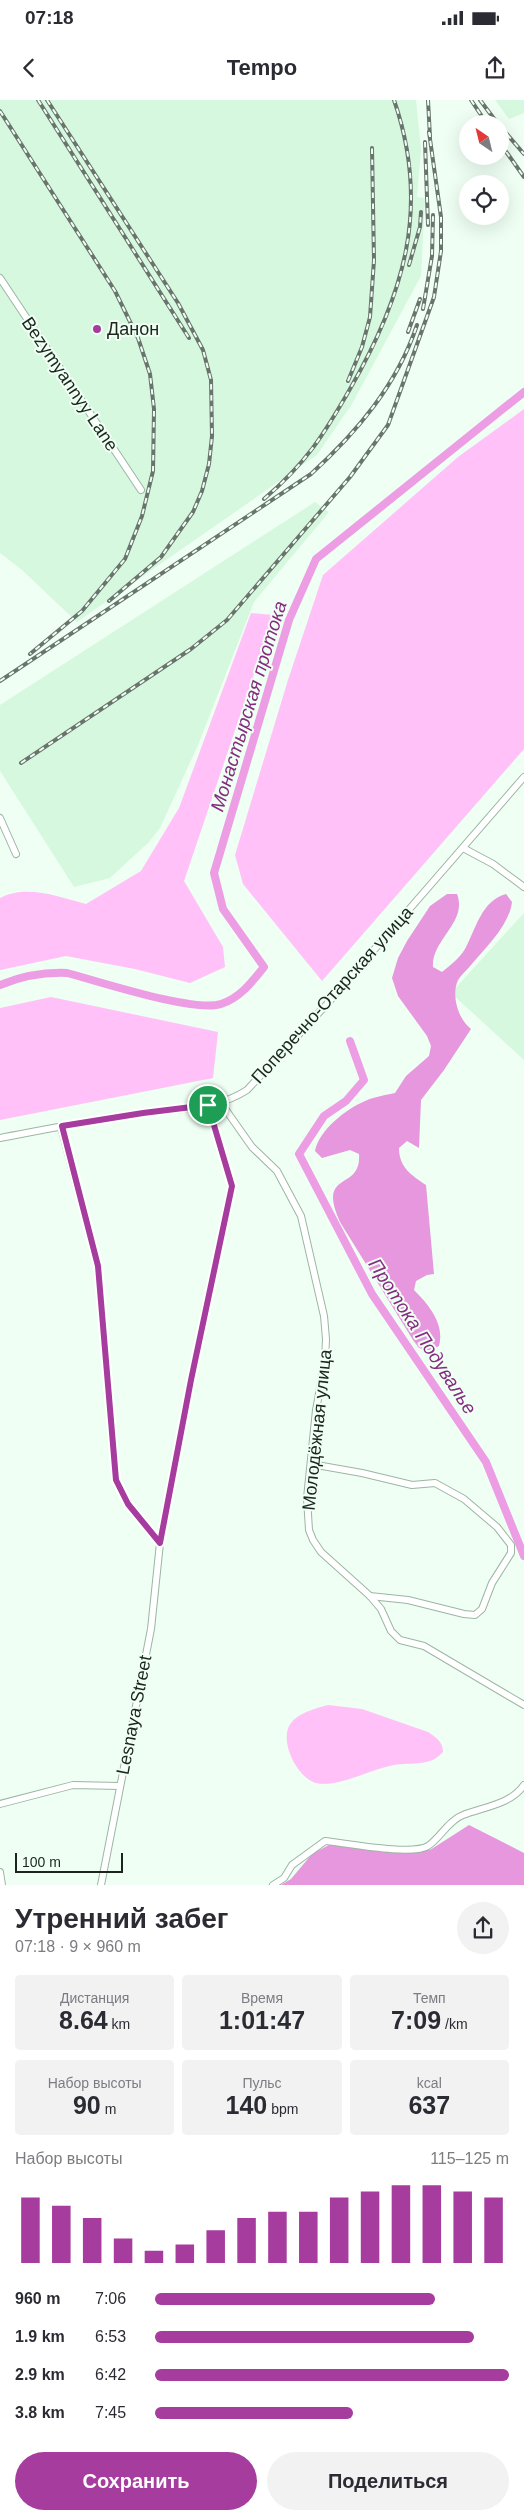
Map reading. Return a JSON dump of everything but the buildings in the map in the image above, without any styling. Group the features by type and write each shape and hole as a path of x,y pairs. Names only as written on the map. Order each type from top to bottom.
{"street":[{"name":"Bezymyannyy Lane","path":"0,278 141,490"},
{"name":"Поперечно-Отарская улица","path":"0,1138 143,1113 221,1103 247,1090 524,777"},
{"path":"0,818 16,854"},
{"path":"463,848 493,864 524,887"},
{"name":"Молодёжная улица","path":"221,1103 252,1147 277,1171 301,1216 324,1316 326,1339 316,1410 307,1498 309,1530 313,1540 321,1552 370,1596 381,1609 391,1631 400,1640 424,1646 524,1705"},
{"name":"Lesnaya Street","path":"101,1885 151,1629 160,1543 191,1380 232,1186 208,1105"},
{"path":"62,1126 98,1266 116,1480 128,1504 160,1543"},
{"path":"311,1464 362,1473 412,1485 435,1483 464,1499 497,1527 511,1545 511,1553 492,1583 482,1609 475,1615 408,1600 370,1596"},
{"path":"0,1804 74,1785 120,1786"},
{"path":"273,1885 284,1878 292,1865 325,1841 405,1850 427,1847 460,1816 492,1807 521,1790 524,1786"},
{"path":"0,1872 2,1885"}],"shaded area":[{"path":"0,100 416,100 421,149 417,197 425,198 421,276 352,404 317,455 77,622 22,570 0,553"},
{"path":"495,100 524,100 524,113 509,119 509,115 506,115"},
{"path":"524,409 524,749 322,981 243,884 235,855 288,680 323,575 458,457"},
{"path":"315,502 329,512 254,602 198,745 160,828 149,842 110,878 74,887 0,771 0,705"},
{"path":"251,613 274,615 184,881 223,947 225,967 190,983 135,969 66,956 0,970 0,898 10,894 32,892 54,895 86,904 141,871 179,808"},
{"path":"447,894 457,894 459,904 454,922 437,948 434,957 433,967 442,972 463,952 480,917 491,903 506,894 512,902 502,928 458,980 455,993 457,1006 462,1019 471,1029 444,1070 421,1100 419,1148 407,1141 399,1148 401,1160 407,1170 426,1185 434,1274 427,1275 416,1281 414,1290 434,1315 440,1330 439,1346 429,1351 419,1348 413,1340 340,1222 334,1205 333,1194 336,1187 354,1173 358,1166 359,1154 350,1150 322,1158 315,1151 322,1135 334,1121 365,1101 395,1093 406,1076 429,1056 431,1046 427,1036 398,996 392,978 398,958 407,941 430,906"},
{"path":"524,913 524,1060 451,993"},
{"path":"51,997 218,1032 213,1078 0,1120 0,1008"},
{"path":"328,1705 362,1709 428,1732 440,1743 443,1752 438,1757 427,1762 385,1767 334,1783 316,1783 309,1780 296,1766 288,1748 288,1730 291,1723 298,1716"},
{"path":"469,1825 524,1853 524,1885 281,1885 291,1879 312,1854 329,1845 406,1852 430,1850"}],"waterway":[{"name":"Монастырская протока","path":"0,985 33,975 67,973 122,989 169,1000 208,1006 221,1004 234,998 250,984 264,967 223,909 214,873 289,620 316,559 524,392"},
{"name":"Протока Подувалье","path":"350,1041 364,1080 346,1101 324,1116 299,1154 372,1294 486,1462 524,1556"}],"railway":[{"path":"38,100 189,338"},
{"path":"47,100 178,303 203,350 211,380 212,436 209,464 202,491 193,512 161,557 109,601"},
{"path":"264,499 303,461 331,421 369,354 385,319 397,284 406,249 411,214 410,177 405,139 394,100"},
{"path":"428,100 430,137"},
{"path":"471,100 481,115"},
{"path":"480,100 491,115"},
{"path":"0,111 115,291 138,338 150,374 154,409 153,471 142,516 125,559 82,611 30,654"},
{"path":"21,763 191,649 227,620 350,477 388,425 434,297 441,251 441,217 429,132"},
{"path":"509,136 524,154"},
{"path":"425,142 428,225"},
{"path":"348,381 362,347 370,317 374,260 372,148"},
{"path":"509,156 524,177"},
{"path":"409,265 420,227 421,212"},
{"path":"423,309 432,256 433,215"},
{"path":"408,332 420,299"},
{"path":"0,681 311,474 344,441 374,406 398,368 409,347 417,325"}],"place":[{"name":"Данон","path":"97,329"}],"route":[{"path":"208,1105 232,1186 191,1380 160,1543 128,1504 116,1480 98,1266 62,1126 208,1105"}]}
